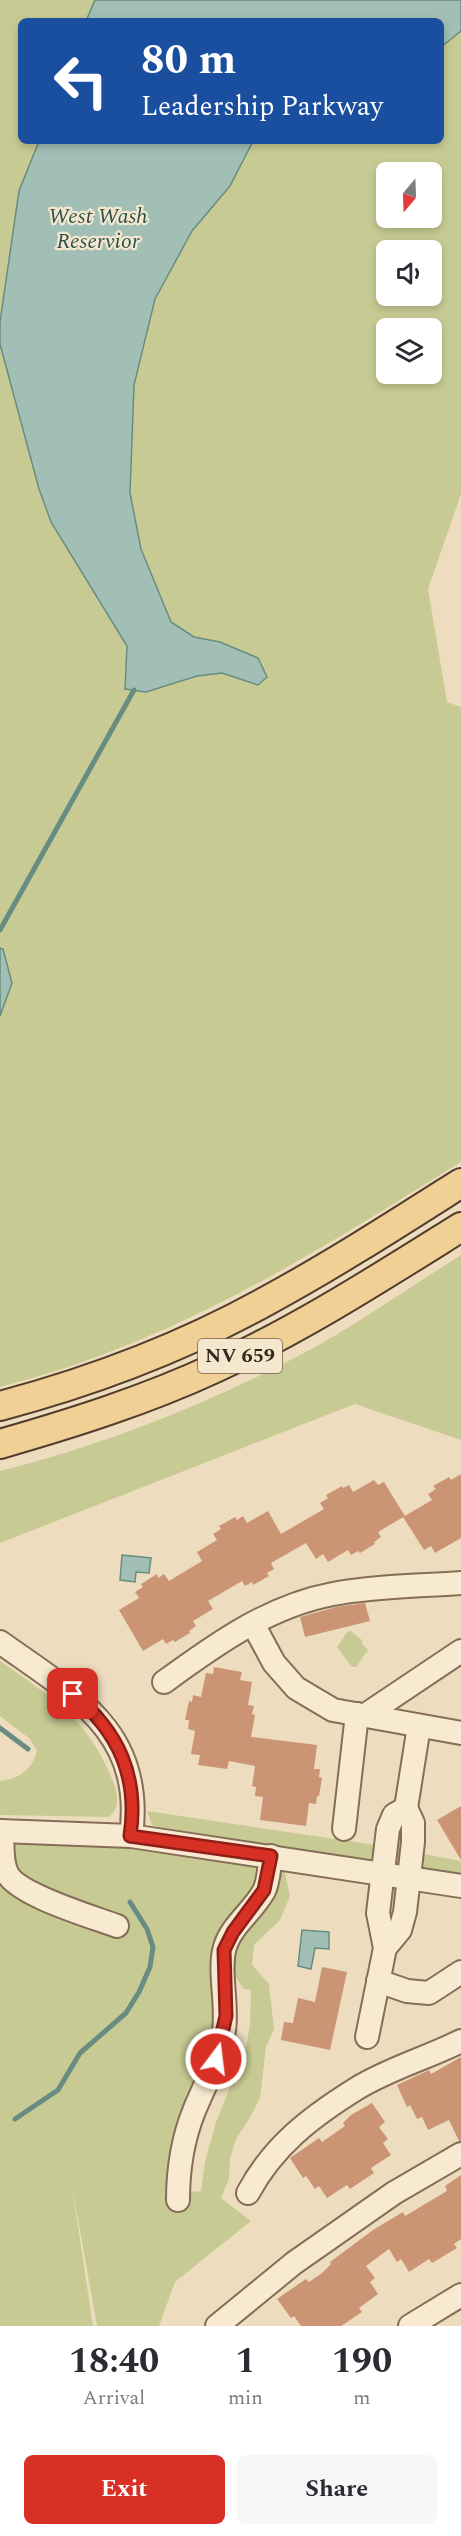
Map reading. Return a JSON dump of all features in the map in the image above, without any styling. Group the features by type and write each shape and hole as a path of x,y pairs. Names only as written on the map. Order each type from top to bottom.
{"main road":[{"name":"NV 659","path":"0,1406 53,1391 125,1366 226,1322 325,1268 461,1183"},
{"name":"NV 659","path":"0,1444 118,1407 215,1368 340,1303 461,1227"}],"street":[{"path":"164,1682 220,1642 286,1607 333,1594 461,1583"},
{"path":"253,1624 274,1663 296,1688 333,1710 419,1726 458,1730"},
{"path":"0,1642 93,1710 106,1729 128,1771 134,1811 130,1836"},
{"path":"344,1829 361,1715 461,1651"},
{"path":"385,1948 400,1930 405,1912 413,1842 413,1823 406,1808 419,1726"},
{"path":"367,2037 385,1948 378,1913 388,1829 394,1815 406,1808"},
{"path":"117,1926 33,1894 11,1880 4,1863 1,1831 130,1836 461,1886"},
{"path":"178,2200 181,2153 194,2112 216,2059 224,2030 226,1995 224,1950 233,1932 264,1890 271,1856"},
{"path":"378,1981 407,1991 429,1993 461,1972"},
{"path":"248,2193 262,2167 284,2142 357,2088 461,2041"},
{"path":"217,2326 294,2263 394,2193 461,2154"},
{"path":"410,2326 461,2295"}],"green space":[{"path":"0,0 461,0 461,494 428,589 447,702 461,707 461,1162 350,1230 240,1293 124,1346 64,1369 0,1387"},
{"path":"461,1255 461,1440 355,1404 0,1543 0,1471 116,1436 229,1390 322,1343"},
{"path":"351,1631 363,1641 361,1643 368,1650 356,1667 352,1667 337,1647 347,1632"},
{"path":"0,1661 52,1698 92,1740 116,1789 117,1804 109,1817 0,1815 0,1781 19,1776 24,1772 32,1763 37,1751 30,1739 0,1716"},
{"path":"147,1811 375,1845 456,1860 461,1862 461,1874 158,1827 152,1825"},
{"path":"0,1843 84,1843 253,1865 258,1875 258,1885 254,1895 222,1931 214,1947 216,2004 213,2031 208,2051 171,2152 167,2173 167,2194 201,2191 205,2162 216,2122 246,2048 250,2024 251,1990 244,1989 235,1976 232,1954 242,1935 265,1906 284,1869 290,1896 280,1920 254,1945 252,1965 269,1984 274,2029 266,2047 260,2098 236,2139 230,2159 229,2179 221,2198 251,2221 175,2282 159,2326 97,2326 72,2186 93,2326 0,2326"}],"water":[{"path":"95,0 461,0 461,31 444,45 444,18 87,18"},
{"name":"West Wash Reservior","path":"38,144 251,144 230,186 192,231 155,299 134,385 130,493 141,549 171,622 194,637 220,642 258,658 267,677 258,685 222,673 197,676 146,692 125,689 127,646 51,522 39,489 0,344 0,322 19,191"},
{"path":"0,948 3,949 12,983 0,1016"},
{"path":"122,1555 151,1558 149,1573 136,1572 135,1582 120,1580"},
{"path":"302,1930 329,1932 329,1949 315,1948 311,1969 298,1966"}],"building":[{"path":"461,1474 461,1538 435,1553 431,1546 424,1550 403,1517 432,1500 428,1494 436,1489 433,1486 449,1477 451,1480"},
{"path":"374,1480 378,1485 384,1482 405,1516 378,1532 381,1537 374,1542 375,1544 360,1553 358,1551 351,1555 348,1550 328,1562 323,1554 316,1559 306,1543 271,1563 274,1569 267,1573 269,1576 253,1585 252,1582 245,1586 242,1581 208,1601 213,1609 193,1621 196,1626 189,1631 190,1633 175,1642 173,1640 166,1644 163,1639 143,1651 119,1610 139,1598 135,1592 143,1587 141,1584 157,1574 158,1578 164,1574 169,1581 202,1561 197,1552 217,1540 213,1534 221,1529 219,1526 235,1517 237,1520 243,1516 247,1523 268,1511 281,1534 324,1509 320,1503 328,1498 326,1495 342,1486 343,1488 349,1485 353,1492"},
{"path":"365,1603 370,1621 305,1637 300,1617 336,1607"},
{"path":"214,1667 242,1672 240,1680 252,1682 248,1705 254,1706 252,1714 255,1715 251,1737 317,1745 314,1769 320,1769 319,1777 322,1778 316,1804 309,1803 306,1826 260,1820 263,1797 255,1796 256,1787 252,1786 255,1766 229,1761 227,1769 198,1765 200,1755 191,1754 195,1731 188,1729 189,1720 185,1720 189,1701 192,1702 193,1695 201,1697 206,1673 213,1674"},
{"path":"461,1806 461,1860 437,1820"},
{"path":"322,1967 347,1972 330,2050 281,2040 284,2022 293,2023 298,1998 315,2002"},
{"path":"461,2057 461,2141 459,2141 449,2120 428,2130 422,2117 417,2119 410,2105 407,2107 397,2085 429,2070 431,2074"},
{"path":"372,2103 385,2122 379,2127 388,2139 383,2143 391,2155 371,2168 374,2173 350,2189 347,2185 327,2198 319,2186 315,2189 306,2176 303,2178 290,2158 319,2138 322,2142 345,2126 343,2123 351,2115"},
{"path":"461,2175 461,2239 454,2244 457,2248 432,2263 429,2259 409,2272 401,2259 397,2262 389,2249 366,2266 375,2278 370,2282 378,2294 359,2308 362,2312 341,2326 301,2326 294,2316 291,2318 277,2299 306,2279 309,2282 322,2273 331,2264 330,2262 373,2230 403,2212 405,2216 447,2191 445,2186"}],"waterway":[{"path":"0,930 134,690"},
{"path":"0,1728 28,1749"},
{"path":"15,2119 58,2090 80,2053 126,2013 139,1992 150,1967 153,1947 147,1929 130,1902"}],"route":[{"path":"73,1694 93,1710 120,1752 128,1771 134,1811 130,1836 271,1856 268,1880 264,1890 256,1904 227,1940 224,1950 226,2016 216,2059"}]}
